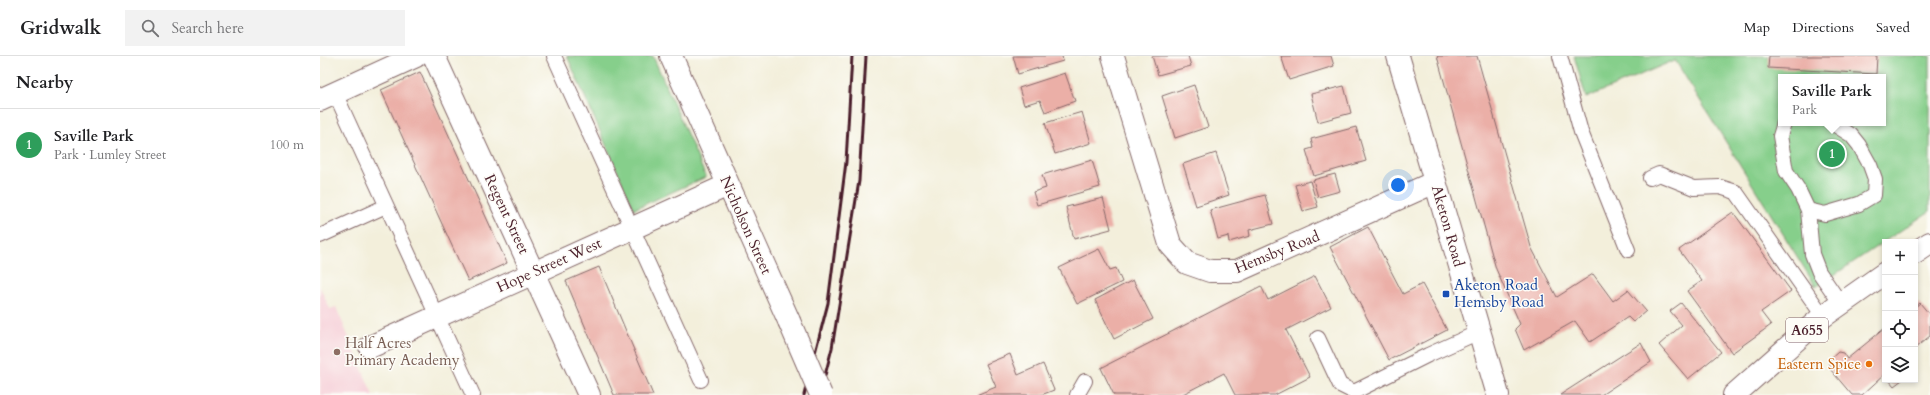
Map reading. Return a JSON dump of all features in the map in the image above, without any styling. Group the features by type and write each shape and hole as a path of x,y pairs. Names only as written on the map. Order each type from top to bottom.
{"street":[{"path":"327,97 416,56"},
{"name":"Regent Street","path":"434,56 589,395"},
{"name":"Nicholson Street","path":"671,56 821,395"},
{"name":"Hemsby Road","path":"1113,56 1170,244 1187,263 1210,272 1237,271 1435,182"},
{"name":"Aketon Road","path":"1398,56 1498,395"},
{"name":"Hope Street West","path":"370,347 728,185"},
{"path":"1918,251 1930,243"},
{"name":"A655","path":"1734,395 1823,316 1882,275"}],"lane":[{"path":"554,56 701,380"},
{"path":"1560,56 1582,132 1628,250"},
{"path":"327,97 386,206 473,395"},
{"path":"1783,126 1780,136 1786,171 1798,189 1808,210 1812,254 1819,272 1841,304"},
{"path":"1808,210 1825,214 1859,204 1874,195 1875,179 1870,165 1859,145 1851,135 1837,126"},
{"path":"1650,178 1659,174 1694,188 1720,187 1736,192 1823,316"},
{"path":"320,236 386,206"},
{"path":"1318,338 1340,384 1354,392 1428,355 1479,332"},
{"path":"1077,395 1085,381"}],"shaded area":[{"name":"Half Acres Primary Academy","path":"320,287 330,309 336,307 373,395 320,395"}],"green space":[{"path":"567,56 653,56 706,177 634,209"},
{"path":"1574,56 1930,56 1930,211 1888,239 1882,239 1882,243 1816,287 1675,60 1586,98"}],"building":[{"path":"1013,56 1062,56 1063,61 1018,74"},
{"path":"1152,56 1188,56 1191,66 1158,75"},
{"path":"1281,56 1331,56 1334,66 1289,80"},
{"path":"1437,56 1477,56 1531,247 1557,297 1593,274 1613,301 1628,290 1646,311 1633,322 1628,317 1590,342 1575,321 1524,350 1515,329 1520,324 1496,269"},
{"path":"1769,56 1877,56 1876,74 1768,68"},
{"path":"420,72 507,263 468,281 381,90"},
{"path":"1065,73 1075,101 1045,112 1040,100 1024,105 1019,88"},
{"path":"1194,85 1208,127 1175,138 1162,96"},
{"path":"1344,86 1351,113 1318,122 1311,94"},
{"path":"1082,112 1091,143 1055,154 1045,123"},
{"path":"1356,127 1366,161 1314,176 1306,150 1313,148 1311,139"},
{"path":"1216,153 1229,195 1196,206 1183,164"},
{"path":"1092,160 1100,187 1037,205 1033,192 1046,188 1042,175"},
{"path":"1335,174 1340,191 1318,197 1313,180"},
{"path":"1310,181 1318,207 1303,211 1295,185"},
{"path":"1265,195 1273,224 1249,230 1250,236 1229,242 1228,236 1218,239 1210,210"},
{"path":"1103,198 1111,229 1074,239 1066,207"},
{"path":"1733,212 1791,291 1761,312 1771,325 1732,353 1687,291 1702,281 1679,250"},
{"path":"1368,227 1403,294 1422,284 1447,330 1389,360 1330,247"},
{"path":"1099,249 1110,270 1116,268 1122,282 1077,304 1059,268"},
{"path":"599,267 653,395 614,395 566,281"},
{"path":"1315,276 1331,307 1286,330 1310,377 1275,395 1235,395 1224,373 1181,395 1114,395 1101,368 1261,286 1268,300"},
{"path":"1133,280 1153,319 1114,339 1095,300"},
{"path":"1681,303 1721,352 1688,379 1659,345 1682,325 1670,311"},
{"path":"1920,303 1930,315 1930,336 1918,346 1918,311 1918,305"},
{"path":"1882,330 1882,377 1862,395 1852,395 1830,369 1829,360 1838,352 1843,353 1847,359"},
{"path":"1641,343 1651,362 1601,395 1560,395"},
{"path":"1010,354 1018,375 1043,364 1054,390 1041,395 976,395 996,387 986,364"}],"railway":[{"path":"804,395 828,303 846,162 852,56"},
{"path":"820,395 832,348 859,181 866,56"}],"place":[{"name":"Saville Park","path":"1832,154"},
{"name":"Aketon Road Hemsby Road","path":"1446,294"},
{"name":"Half Acres Primary Academy","path":"337,352"},
{"name":"Eastern Spice","path":"1869,364"}]}
